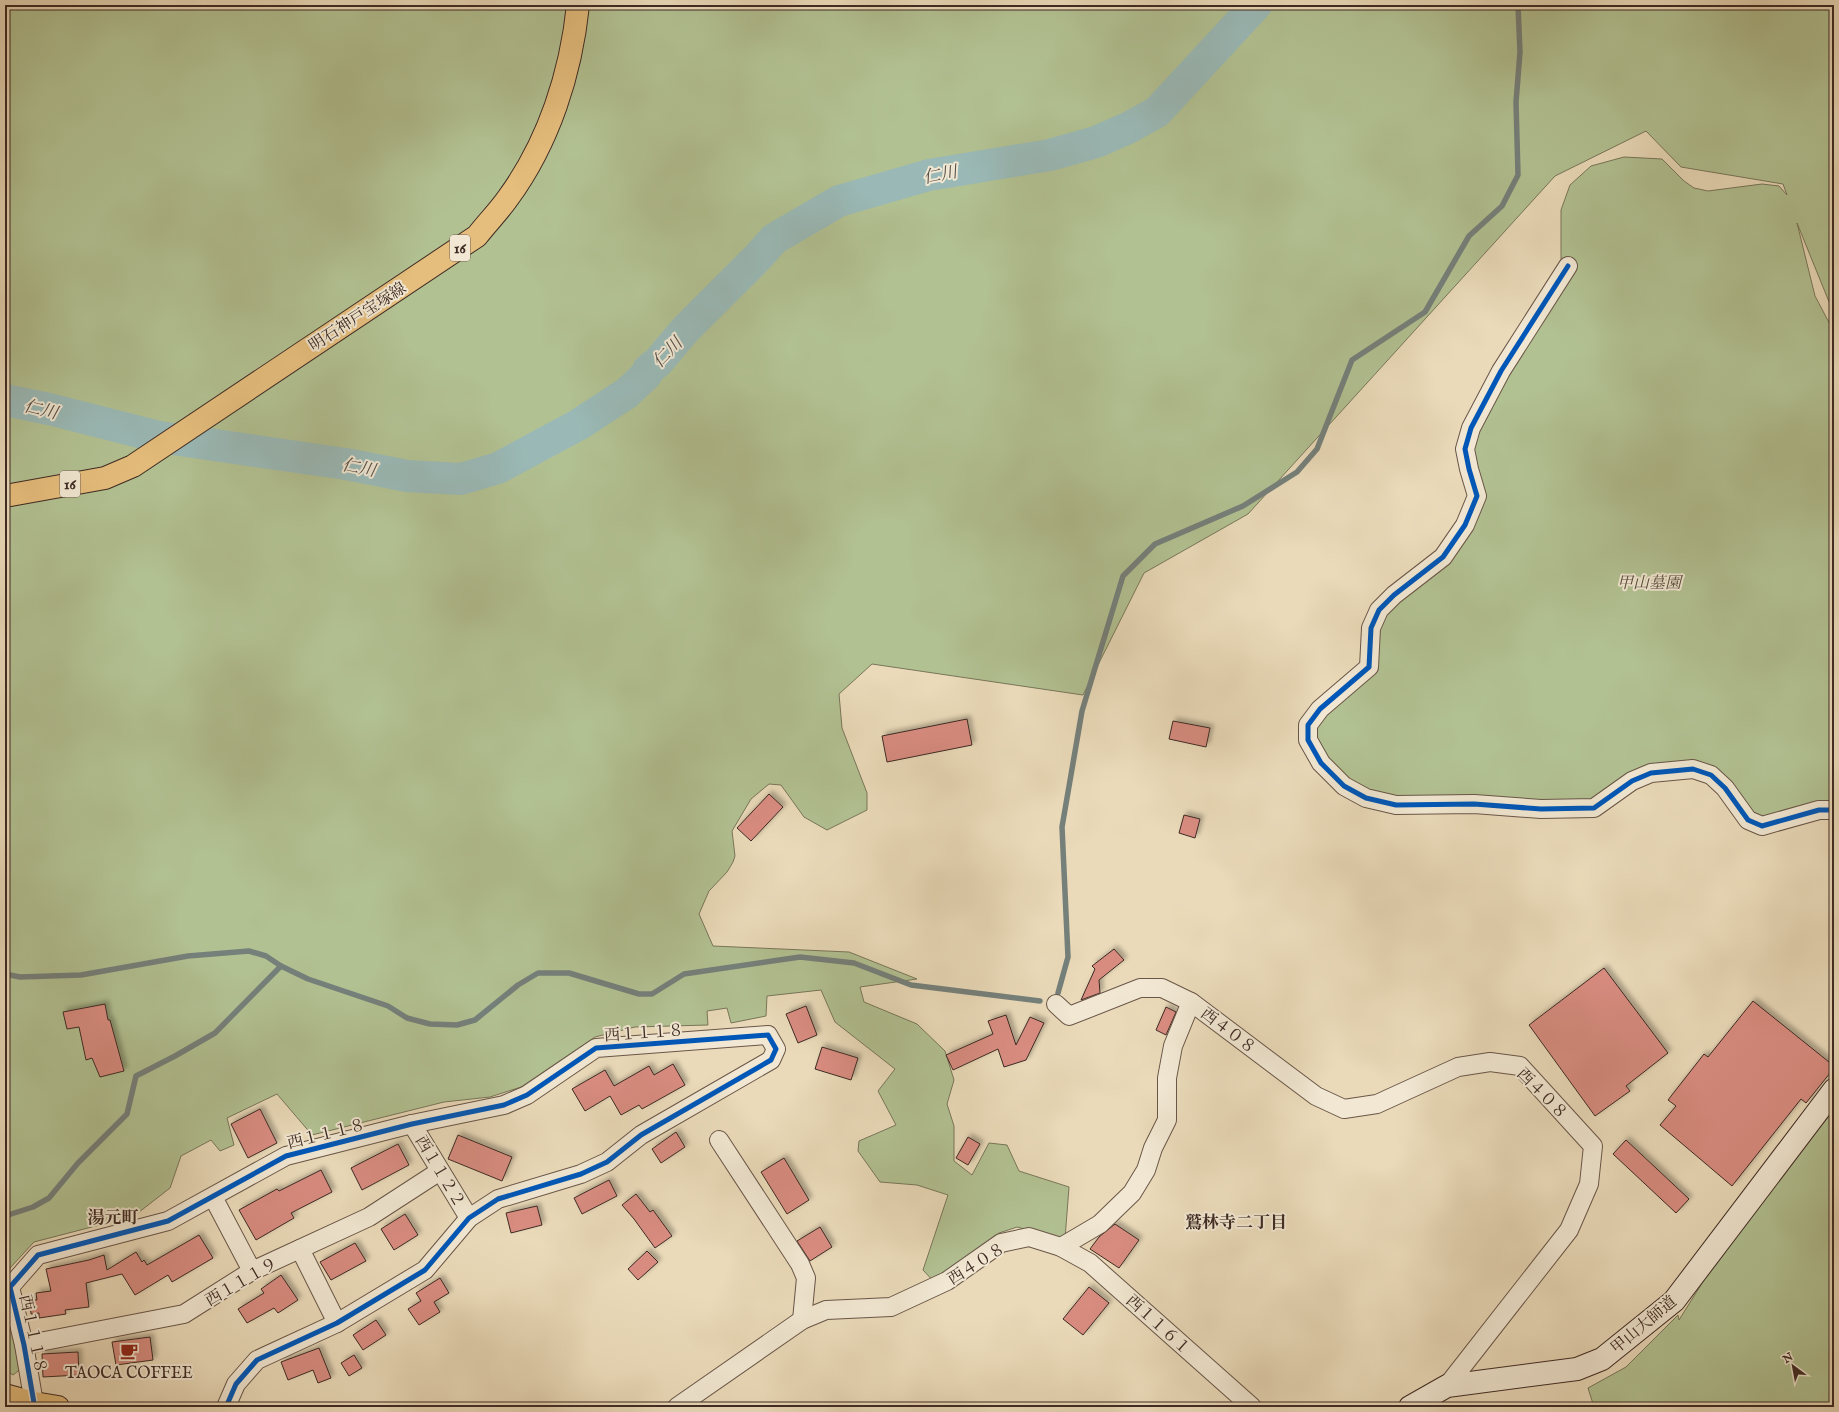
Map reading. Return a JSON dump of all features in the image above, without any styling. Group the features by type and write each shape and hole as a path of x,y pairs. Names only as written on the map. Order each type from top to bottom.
{"main road":[{"name":"明石神戸宝塚線","path":"5,496 105,478 133,466 477,236 508,198 533,160 554,112 568,67 576,33 578,5"},
{"path":"5,1394 34,1403 58,1407"}],"street":[{"path":"1568,266 1501,371 1471,428 1465,449 1468,469 1476,496 1465,525 1443,557 1394,595 1379,610 1372,628 1369,667 1320,709 1308,725 1308,740 1320,763 1344,786 1366,798 1396,804 1474,804 1541,809 1594,808 1632,782 1651,773 1693,769 1711,775 1725,788 1748,820 1762,826 1819,810 1834,810"},
{"name":"西４０８","path":"1056,1004 1069,1016 1140,988 1162,988 1192,1002 1316,1096 1344,1109 1377,1104 1458,1067 1490,1062 1520,1066 1593,1146 1589,1184 1569,1230 1447,1386"},
{"name":"西４０８","path":"677,1407 802,1320 826,1310 891,1307 947,1282 1001,1244 1029,1237 1061,1247 1100,1224 1132,1193 1146,1170 1152,1148 1166,1120 1167,1078 1173,1046 1192,1002"},
{"name":"西１１１８","path":"34,1403 24,1345 10,1287 38,1255 168,1221 286,1156 412,1124 504,1105 527,1095 596,1048 768,1035 776,1049 771,1060 641,1135 607,1162 581,1174 498,1199 469,1218 425,1270 337,1323 257,1360 236,1384 226,1407"},
{"name":"甲山大師道","path":"1410,1407 1447,1386 1577,1369 1602,1359 1674,1301 1834,1090"},
{"name":"西１１２２","path":"412,1124 469,1218"},
{"path":"719,1140 800,1264 806,1278 802,1320"},
{"name":"西１１１９","path":"24,1345 184,1314 252,1271 369,1217 440,1171"},
{"path":"213,1197 252,1271"},
{"name":"西１１６１","path":"1061,1247 1090,1263 1252,1407"},
{"path":"300,1249 337,1323"}],"green space":[{"name":"甲山墓園","path":"5,5 1834,5 1834,314 1797,223 1815,296 1834,332 1834,805 1764,820 1752,814 1694,764 1590,800 1398,799 1370,792 1349,781 1325,759 1315,738 1314,726 1374,672 1378,629 1384,613 1471,527 1473,447 1479,429 1561,262 1561,210 1570,185 1591,166 1624,157 1662,159 1684,181 1694,188 1708,191 1762,184 1779,186 1787,195 1783,184 1681,167 1646,131 1555,176 1248,514 1144,573 1083,695 872,664 839,694 842,728 867,793 867,810 827,830 804,817 781,785 769,784 751,799 732,831 735,856 733,862 727,872 709,891 699,914 713,946 849,952 917,979 860,987 864,1002 917,1024 945,1051 954,1080 947,1104 954,1126 954,1161 972,1175 989,1143 1007,1145 1019,1171 1069,1187 1065,1239 1017,1227 999,1233 937,1285 923,1270 948,1195 917,1185 880,1182 858,1151 859,1141 896,1125 878,1091 895,1069 835,1022 821,990 767,996 766,1016 731,1023 727,1008 707,1011 708,1025 635,1027 595,1037 521,1087 490,1097 444,1102 312,1135 277,1094 227,1118 234,1145 220,1151 211,1140 181,1156 170,1188 134,1216 34,1242 10,1268 5,1288 5,1182 9,1178 5,1172"},
{"path":"1834,1109 1834,1407 1594,1407 1588,1388 1626,1367 1678,1315 1679,1320 1709,1272"},
{"path":"5,1304 22,1368 13,1375 5,1370"}],"building":[{"path":"967,719 972,745 887,762 882,736"},
{"path":"1173,721 1210,728 1206,747 1169,739"},
{"path":"769,794 783,807 751,841 737,828"},
{"path":"1184,815 1200,819 1195,838 1179,833"},
{"path":"1114,949 1124,960 1099,980 1100,993 1081,1000 1095,969 1092,966"},
{"path":"1604,968 1668,1053 1626,1086 1630,1091 1595,1116 1529,1025"},
{"path":"1753,1001 1834,1066 1834,1068 1806,1103 1801,1099 1732,1186 1660,1125 1676,1106 1668,1100 1704,1054 1708,1057"},
{"path":"105,1004 108,1020 110,1020 124,1071 100,1077 92,1058 86,1060 79,1027 67,1029 63,1012"},
{"path":"806,1006 817,1035 798,1043 786,1014"},
{"path":"1166,1007 1176,1012 1166,1035 1156,1030"},
{"path":"1006,1015 1016,1045 1030,1017 1044,1023 1026,1060 1004,1067 998,1049 953,1070 946,1055 993,1034 988,1021"},
{"path":"822,1047 858,1058 851,1080 815,1069"},
{"path":"673,1064 685,1085 642,1109 639,1105 621,1115 610,1096 585,1111 572,1089 605,1070 614,1086 649,1066 654,1075"},
{"path":"260,1109 277,1143 248,1158 231,1124"},
{"path":"676,1132 685,1147 661,1163 652,1149"},
{"path":"458,1135 512,1157 502,1181 448,1159"},
{"path":"968,1137 980,1144 968,1165 956,1158"},
{"path":"1626,1140 1689,1199 1676,1213 1613,1154"},
{"path":"398,1144 409,1165 362,1190 351,1168"},
{"path":"784,1158 809,1200 787,1214 761,1172"},
{"path":"321,1170 332,1192 291,1213 294,1218 256,1240 239,1210 277,1189 279,1191"},
{"path":"609,1180 617,1196 582,1214 574,1198"},
{"path":"636,1194 650,1212 653,1210 672,1236 655,1248 622,1205"},
{"path":"537,1206 542,1225 511,1233 506,1213"},
{"path":"405,1214 418,1235 394,1250 381,1229"},
{"path":"1115,1224 1139,1240 1119,1268 1090,1249 1099,1237"},
{"path":"820,1227 832,1247 810,1261 797,1241"},
{"path":"199,1235 213,1258 172,1282 168,1275 135,1295 122,1274 86,1283 89,1307 65,1310 66,1314 39,1318 39,1313 31,1314 30,1300 37,1300 36,1293 51,1291 46,1269 89,1260 104,1255 107,1270 136,1252 142,1262 144,1260 147,1265"},
{"path":"355,1243 366,1261 331,1280 320,1262"},
{"path":"647,1251 658,1262 638,1280 628,1269"},
{"path":"281,1275 298,1300 278,1313 274,1308 247,1323 238,1309 264,1293 261,1289"},
{"path":"440,1278 449,1293 434,1302 440,1312 419,1325 408,1309 421,1301 416,1293"},
{"path":"1089,1287 1109,1303 1083,1335 1063,1319"},
{"path":"376,1320 386,1335 363,1350 353,1335"},
{"path":"150,1337 153,1360 116,1365 112,1342"},
{"path":"319,1348 331,1378 318,1383 313,1370 288,1380 281,1362"},
{"path":"78,1352 79,1375 43,1377 42,1354"},
{"path":"354,1355 362,1368 349,1376 341,1363"}],"waterway":[{"name":"仁川","path":"5,400 49,409 159,437 346,464 407,476 461,479 498,468 578,425 627,393 646,375 648,370 658,362 685,330 774,239 839,201 929,175 1050,155 1096,142 1128,128 1157,112 1256,5"},
{"path":"1058,993 1068,957 1062,827 1082,711 1123,576 1155,544 1243,506 1297,472 1317,449 1352,360 1425,312 1469,236 1502,206 1518,175 1516,102 1520,52 1518,5"},
{"path":"5,974 20,977 81,975 188,956 249,951 266,956 281,966 308,979 388,1006 407,1018 430,1024 457,1025 475,1020 518,985 538,973 569,973 639,994 652,994 684,974 800,957 854,963 911,985 1040,1001"},
{"path":"5,1216 33,1207 49,1198 78,1163 127,1114 136,1076 215,1033 281,966"}],"cycle path":[{"path":"1568,266 1501,371 1471,428 1465,449 1477,496 1465,525 1443,557 1394,595 1379,610 1371,628 1369,667 1320,709 1308,725 1308,740 1321,763 1344,786 1366,798 1396,805 1474,804 1541,809 1594,808 1632,781 1651,773 1693,769 1711,775 1725,788 1748,820 1762,826 1819,810 1834,810"},
{"path":"34,1403 24,1345 10,1287 38,1255 168,1221 286,1156 412,1124 504,1105 527,1095 596,1048 768,1035 776,1049 771,1060 641,1135 607,1162 581,1174 498,1199 469,1218 425,1270 337,1323 257,1360 236,1384 226,1407"}],"place":[{"name":"TAOCA COFFEE","path":"129,1351"}],"district":[{"name":"湯元町","path":"113,1217"},
{"name":"鷲林寺二丁目","path":"1236,1222"}]}
